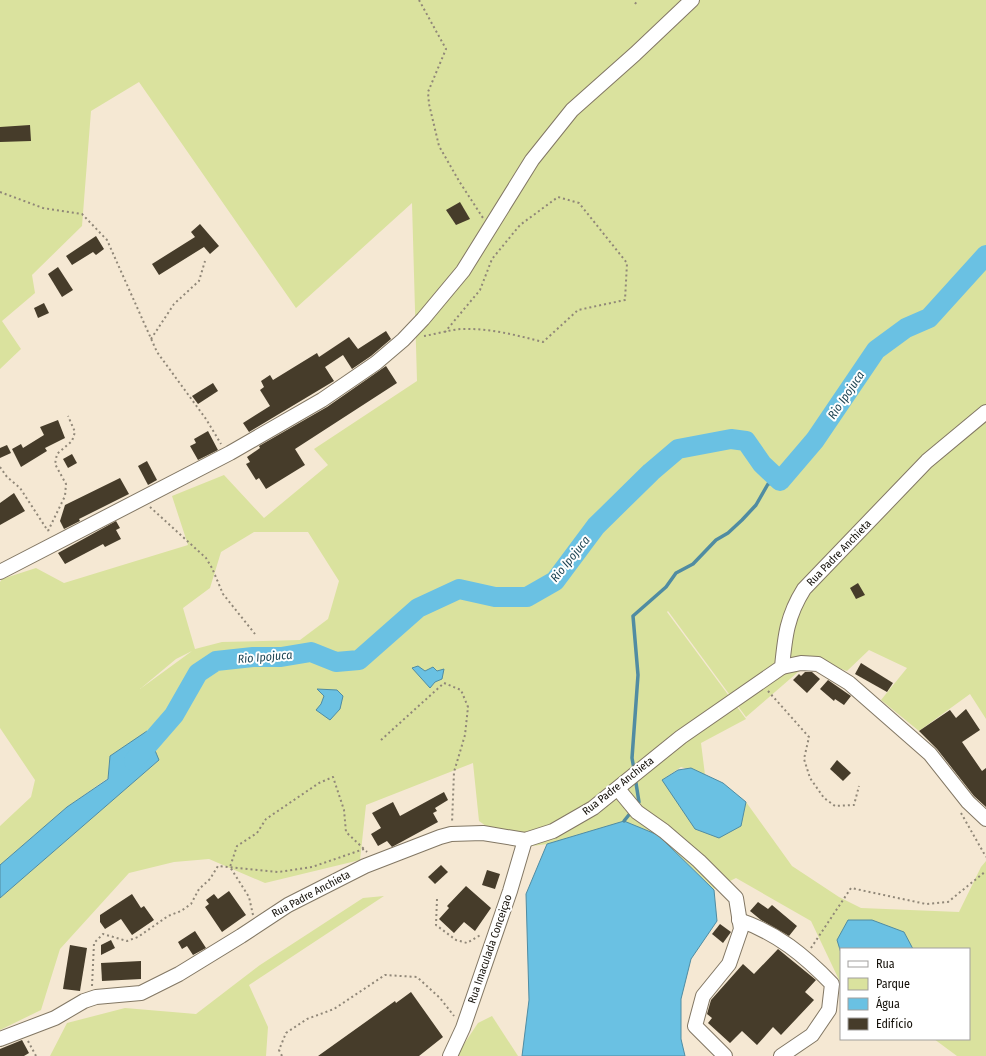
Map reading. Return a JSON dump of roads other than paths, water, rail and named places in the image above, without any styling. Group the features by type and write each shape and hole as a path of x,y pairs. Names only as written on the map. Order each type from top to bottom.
{"street":[{"path":"0,572 140,498 227,455 335,391 376,363 403,340 464,271 532,160 572,110 692,0"},
{"name":"Rua Padre Anchieta","path":"0,1039 55,1018 92,999 141,993 179,974 256,926 288,904 375,862 451,834 483,833 525,840 554,832 593,808 680,737 761,683 782,667 785,635 789,619 794,606 804,589 927,461 986,412"},
{"path":"782,667 809,663 818,664 849,683 930,754 963,796 986,819"},
{"path":"623,784 633,807 681,846 736,898 741,929 729,964 703,996 695,1026 725,1056"},
{"name":"Rua Imaculada Conceiçao","path":"450,1056 463,1028 525,840"},
{"path":"739,920 759,927 805,957 832,984 829,1010 812,1035 781,1056"}],"water":[{"path":"418,666 425,671 433,667 437,671 444,669 442,679 435,682 430,688 412,668"},
{"path":"317,689 337,690 343,696 340,709 330,720 316,710 321,704 324,696"},
{"path":"147,731 159,760 0,898 0,865 67,807 108,779 110,756"},
{"path":"691,768 723,783 746,802 741,826 719,838 695,829 662,780 678,770"},
{"path":"624,821 658,835 714,890 717,921 691,959 681,999 681,1039 685,1056 522,1056 529,1000 526,894 547,844"},
{"path":"848,920 872,920 904,932 912,948 840,948 840,950 837,940"}],"waterway":[{"name":"Rio Ipojuca","path":"134,761 174,715 198,673 216,661 253,657 281,657 311,652 336,662 359,660 418,608 459,589 495,597 527,597 555,581 596,526 651,472 678,449 731,439 746,441 762,464 780,481 815,440 876,350 906,328 929,318 986,255"},
{"path":"634,769 632,758 638,675 633,616 666,587 676,573 693,564 716,540 728,533 742,520 756,505 768,484 780,481"},
{"path":"635,777 639,802 636,806"},
{"path":"624,821 632,811"}]}
